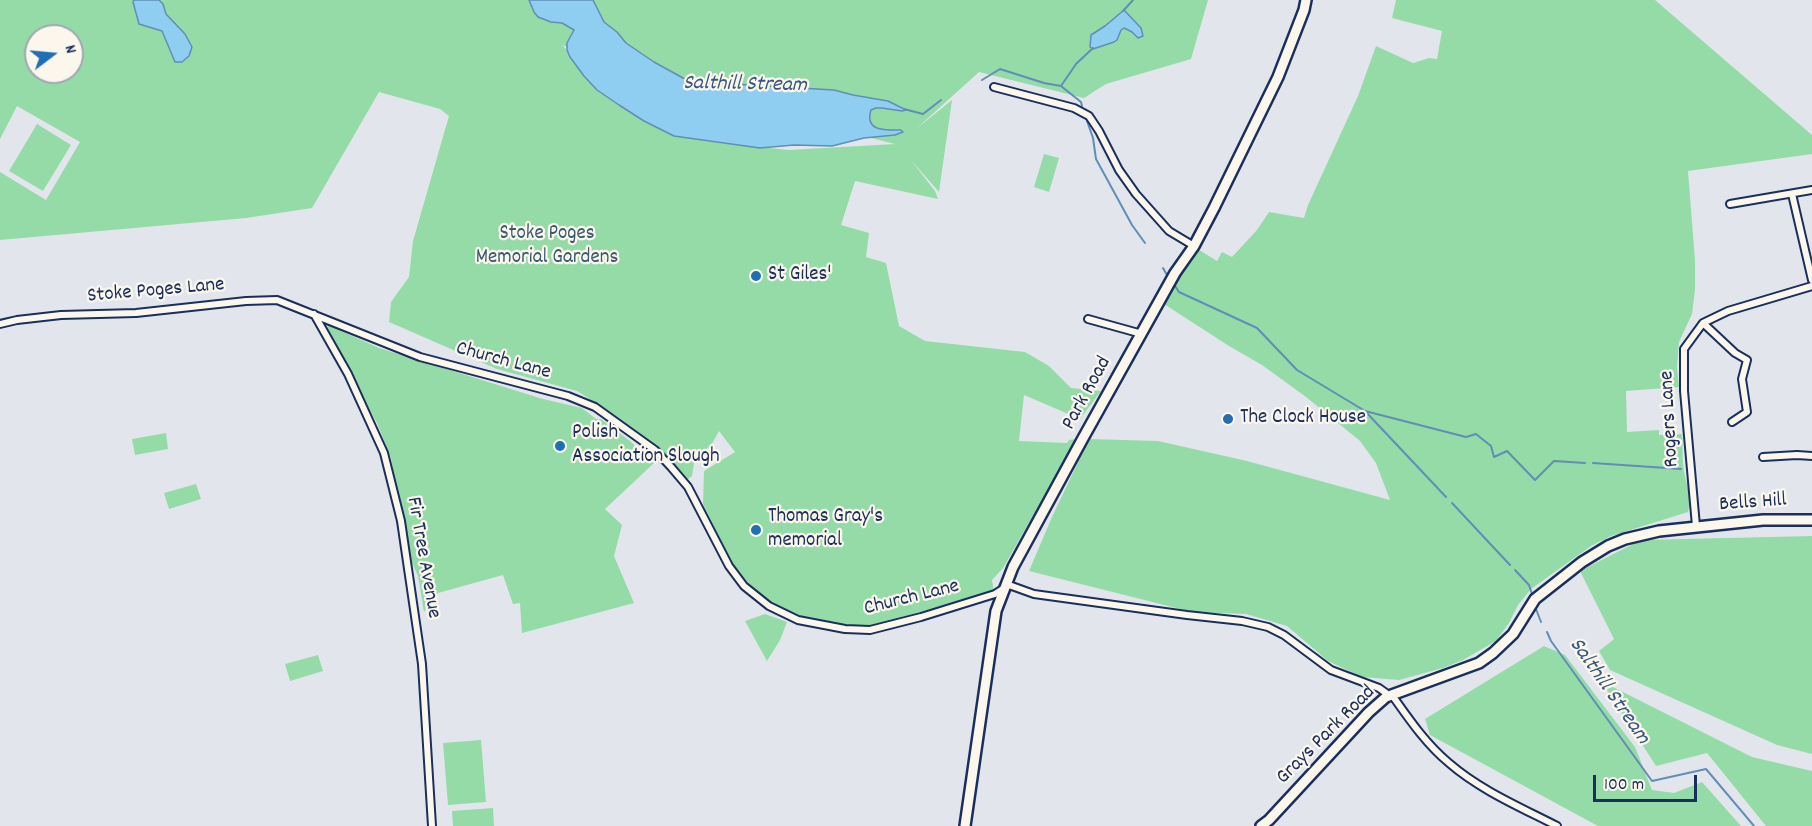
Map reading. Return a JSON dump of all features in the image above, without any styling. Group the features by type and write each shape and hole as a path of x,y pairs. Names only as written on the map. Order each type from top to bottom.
{"main road":[{"name":"Park Road","path":"965,826 996,611 1013,567 1175,273 1194,246 1214,208 1278,77 1306,0"},
{"name":"Bells Hill","path":"1696,526 1763,520 1812,520"},
{"name":"Grays Park Road","path":"1261,826 1369,712 1389,696 1462,670 1486,658 1513,634 1535,599 1582,562 1608,546 1645,534 1696,526"}],"street":[{"path":"994,87 1074,108 1089,116 1119,171 1136,195 1169,231 1194,246"},
{"path":"1730,204 1812,189"},
{"path":"1792,194 1812,280"},
{"name":"Rogers Lane","path":"1696,526 1685,402 1684,349 1703,323 1728,310 1812,286"},
{"name":"Stoke Poges Lane","path":"0,324 61,315 136,313 246,301 277,300 314,314"},
{"name":"Church Lane","path":"314,314 420,357 568,396 595,407 655,450 688,487 729,566 744,586 769,606 798,620 845,629 870,630 995,594 1005,588"},
{"name":"Fir Tree Avenue","path":"314,314 348,374 384,453 401,520 422,664 432,826"},
{"path":"1088,319 1142,334"},
{"path":"1703,323 1735,353 1747,360 1742,379 1748,412 1732,422"},
{"path":"1763,457 1812,456"},
{"path":"1005,588 1009,585 1034,594 1242,621 1268,627 1284,635 1331,670 1379,688 1389,696 1448,762 1480,785 1557,826"}],"green space":[{"name":"Stoke Poges Memorial Gardens","path":"0,0 1208,0 1191,59 1106,84 1084,98 979,72 916,129 952,100 939,192 911,160 935,191 938,199 855,181 841,225 869,233 866,257 886,263 899,326 925,341 1025,352 1049,366 1071,388 1101,391 1080,419 1024,395 1019,441 1067,443 1069,440 1077,439 1003,568 992,580 994,592 872,625 841,625 801,616 765,600 734,568 703,504 704,471 735,452 719,431 713,442 694,463 692,476 687,480 663,456 604,408 577,391 497,369 389,322 391,302 409,277 413,241 449,116 440,109 379,92 312,208 246,218 0,240 0,172 46,200 80,142 17,106 0,139","holes":["562,45 690,93 895,144 789,150 674,136 644,121 598,90 584,76"]},
{"path":"1396,0 1655,0 1812,135 1812,154 1688,171 1695,290 1692,314 1679,342 1677,367 1679,387 1626,391 1627,432 1659,430 1659,435 1682,434 1689,500 1688,512 1611,536 1591,546 1531,589 1518,605 1496,641 1463,660 1399,680 1362,677 1328,661 1287,626 1246,614 1192,612 1029,571 1089,439 1158,441 1247,461 1390,500 1376,463 1360,441 1262,365 1164,304 1196,248 1217,261 1222,252 1232,257 1257,230 1269,212 1304,218 1358,96 1376,46 1413,63 1429,58 1437,59 1442,31 1392,18"},
{"path":"37,124 71,145 43,191 9,171"},
{"path":"1044,154 1059,158 1049,192 1034,187"},
{"path":"328,325 379,348 543,399 582,408 630,441 654,463 605,509 622,525 614,556 634,603 522,633 520,603 513,604 503,575 438,593 424,612 418,576 404,545 391,458 377,423 326,331"},
{"path":"166,433 168,449 135,455 132,439"},
{"path":"196,484 201,499 169,509 164,493"},
{"path":"1812,536 1812,754 1777,745 1610,670 1599,651 1614,639 1580,571 1641,540"},
{"path":"765,614 787,622 780,640 767,661 745,621"},
{"path":"1544,646 1565,655 1635,747 1652,790 1674,793 1702,782 1741,826 1598,826 1430,735 1425,719"},
{"path":"318,655 323,671 290,681 285,664"},
{"path":"1601,681 1752,757 1812,771 1812,826 1766,826 1707,753 1656,766"},
{"path":"481,740 486,802 448,805 443,743"},
{"path":"493,808 494,826 453,826 452,811"}],"water":[{"path":"134,0 159,0 163,4 166,14 185,34 192,47 189,56 182,62 175,62 162,31 139,24"},
{"path":"529,0 593,0 604,22 626,43 683,78 697,82 834,90 888,101 906,110 876,108 871,110 871,122 878,128 903,132 832,146 794,145 760,148 674,136 644,121 597,90 584,76 567,50 567,43 574,30 562,23 538,17"},
{"path":"1124,10 1141,28 1143,36 1138,38 1124,28 1114,42 1093,49 1090,47 1091,35"}],"waterway":[{"path":"1123,11 1133,0"},
{"path":"1061,86 1076,64 1093,48"},
{"name":"Salthill Stream","path":"982,80 1000,69 1061,86 1081,102 1082,106"},
{"name":"Salthill Stream","path":"904,109 923,114 941,100"},
{"name":"Salthill Stream","path":"1087,121 1093,138 1096,159 1132,225 1145,243"},
{"name":"Salthill Stream","path":"1163,268 1167,275"},
{"name":"Salthill Stream","path":"1175,286 1179,292 1257,328 1297,370 1365,411 1446,497"},
{"path":"1365,411 1466,437 1476,434 1491,446 1494,457 1507,451 1535,480 1554,461 1585,463"},
{"path":"1593,463 1681,469"},
{"name":"Salthill Stream","path":"1452,503 1510,565"},
{"name":"Salthill Stream","path":"1515,570 1529,585 1532,594"},
{"name":"Salthill Stream","path":"1536,609 1541,622"},
{"name":"Salthill Stream","path":"1547,632 1551,641 1652,781 1706,769 1754,826"}],"place":[{"name":"St Giles'","path":"756,276"},
{"name":"The Clock House","path":"1228,419"},
{"name":"Polish Association Slough","path":"560,446"},
{"name":"Thomas Gray's memorial","path":"756,530"}]}
